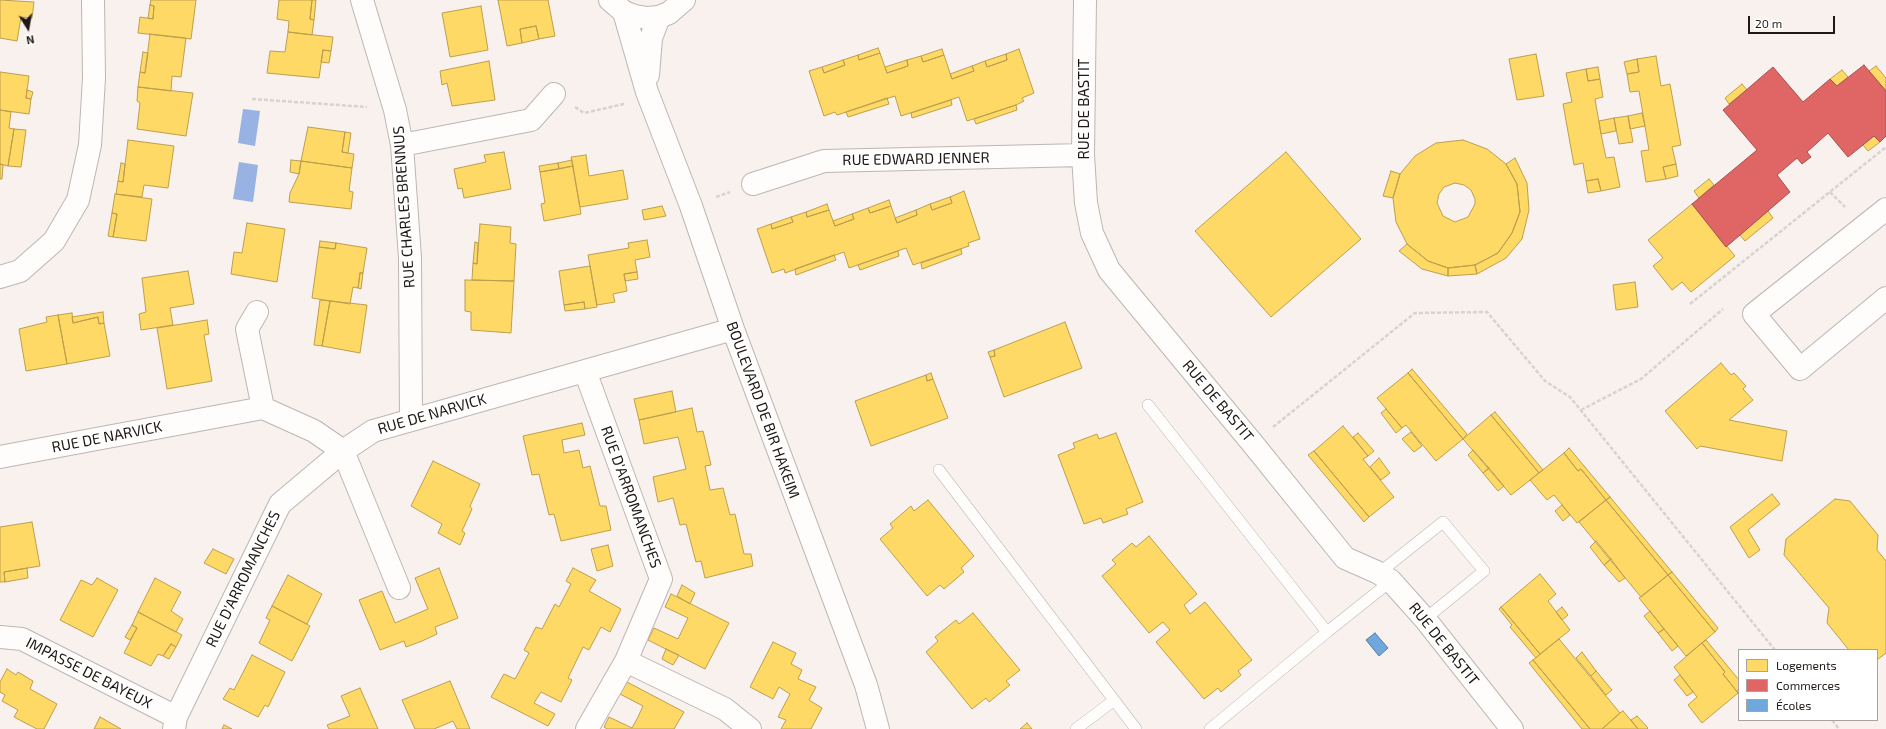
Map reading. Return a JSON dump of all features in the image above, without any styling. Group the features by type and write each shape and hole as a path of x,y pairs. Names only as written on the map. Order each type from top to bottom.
{"street":[{"path":"0,277 20,271 54,241 78,200 90,145 94,78 93,0"},
{"name":"RUE CHARLES BRENNUS","path":"362,0 396,110 402,145 410,258 410,420"},
{"path":"617,6 635,16 647,18 659,16 677,8 684,0"},
{"name":"RUE DE BASTIT","path":"1085,0 1083,155 1086,203 1092,233 1109,270 1345,558 1385,577 1425,619 1512,729"},
{"name":"BOULEVARD DE BIR HAKEIM","path":"617,6 647,92 691,206 733,329 866,686 878,729"},
{"name":"BOULEVARD DE BIR HAKEIM","path":"647,92 651,38 659,16"},
{"path":"402,145 531,120 554,94"},
{"name":"RUE EDWARD JENNER","path":"752,184 824,161 1083,155"},
{"path":"1886,209 1754,314 1800,369 1886,298"},
{"path":"257,312 246,329 263,408 314,431 343,451 399,588"},
{"name":"RUE DE NARVICK","path":"343,451 373,431 733,329"},
{"name":"RUE D'ARROMANCHES","path":"585,371 661,579 626,661 587,729"},
{"name":"RUE DE NARVICK","path":"0,457 263,408"},
{"name":"RUE D'ARROMANCHES","path":"175,723 280,504 343,451"},
{"name":"IMPASSE DE BAYEUX","path":"0,637 22,639 175,723"},
{"path":"626,661 725,708 750,729"}],"lane":[{"path":"1148,405 1327,632"},
{"path":"939,470 1113,701 1136,729"},
{"path":"1210,729 1327,632 1443,522 1484,571 1425,619"},
{"path":"1076,729 1113,701"}],"path":[{"path":"554,94 584,113 621,106 647,92"},
{"path":"252,99 396,110"},
{"path":"1690,304 1886,147"},
{"path":"691,206 752,184"},
{"path":"1581,410 1641,378 1723,310"},
{"path":"1253,444 1415,313 1487,312 1545,380 1570,397 1774,649"},
{"path":"1833,721 1839,729"}],"water":[{"path":"243,109 260,111 255,146 238,143"},
{"path":"239,162 258,165 253,202 233,199"}],"building: Logements":[{"path":"0,0 34,2 32,18 21,17 17,41 0,38"},
{"path":"151,0 196,0 191,39 138,33 140,17 153,19 154,6 150,5"},
{"path":"279,0 312,0 310,19 314,20 312,35 288,32 289,21 277,19"},
{"path":"312,0 316,0 314,20 310,19"},
{"path":"498,0 548,0 555,36 539,39 536,26 520,29 522,43 507,46"},
{"path":"150,5 154,6 153,19 148,18"},
{"path":"481,6 488,50 450,57 442,13"},
{"path":"536,26 539,39 522,43 520,29"},
{"path":"288,32 333,37 331,51 323,50 319,78 267,73 270,51 285,52"},
{"path":"150,34 186,38 181,77 172,76 171,91 138,87 140,72 145,73"},
{"path":"878,48 880,53 859,60 858,55"},
{"path":"942,49 944,55 923,62 921,56"},
{"path":"1019,49 1034,93 1022,98 1024,101 1016,105 967,121 959,97 901,116 895,96 837,115 835,112 824,116 809,71 822,67 824,73 845,65 843,60 858,55 859,60 880,53 887,73 908,66 907,60 921,56 923,62 944,55 952,79 974,71 972,66 985,61 987,67 1007,60 1006,54"},
{"path":"323,50 331,51 329,63 321,62"},
{"path":"143,52 148,53 145,73 140,72"},
{"path":"1006,54 1007,60 987,67 985,61"},
{"path":"1536,54 1544,96 1517,100 1509,59"},
{"path":"1656,56 1661,86 1670,84 1681,145 1672,147 1676,164 1663,167 1666,179 1646,182 1641,151 1649,150 1639,91 1630,92 1627,74 1639,72 1637,59"},
{"path":"1637,59 1639,72 1627,74 1624,62"},
{"path":"843,60 845,65 824,73 822,67"},
{"path":"907,60 908,66 887,73 885,67"},
{"path":"489,61 495,100 452,106 447,83 442,85 440,71"},
{"path":"972,66 974,71 952,79 950,74"},
{"path":"1876,66 1886,78 1886,91 1869,71"},
{"path":"1598,67 1600,79 1588,81 1586,69"},
{"path":"1586,69 1588,81 1600,79 1603,97 1595,99 1601,134 1606,158 1614,157 1620,187 1601,191 1598,179 1586,181 1583,163 1574,165 1563,104 1572,102 1566,73"},
{"path":"1842,70 1848,77 1837,86 1830,79"},
{"path":"0,72 29,76 26,98 31,99 29,114 0,110"},
{"path":"1742,84 1747,90 1729,104 1725,98"},
{"path":"138,87 193,93 186,136 137,129 140,103 137,101"},
{"path":"27,90 33,92 31,99 26,98"},
{"path":"887,98 889,104 848,117 846,112"},
{"path":"951,100 952,105 912,118 911,113"},
{"path":"1016,105 1017,110 976,124 974,119"},
{"path":"0,110 11,112 9,128 14,129 8,166 0,164"},
{"path":"1642,113 1645,126 1630,129 1628,116"},
{"path":"1628,116 1633,142 1619,144 1614,118"},
{"path":"1614,118 1616,131 1601,134 1599,121"},
{"path":"308,127 345,132 342,152 354,154 352,168 301,161"},
{"path":"14,129 26,130 21,167 8,166"},
{"path":"345,132 351,133 348,153 342,152"},
{"path":"1874,136 1880,142 1868,151 1862,144"},
{"path":"128,140 174,146 168,188 144,185 142,197 116,194 118,181 123,182"},
{"path":"1463,140 1487,149 1506,164 1517,184 1520,212 1512,233 1498,253 1475,265 1448,268 1428,261 1407,244 1396,222 1393,198 1400,174 1415,156 1436,143","holes":["1455,183 1464,185 1471,190 1475,199 1475,204 1468,217 1455,222 1443,216 1437,203 1439,194 1444,187"]},
{"path":"504,152 511,189 464,198 462,188 458,189 454,169 486,162 484,155"},
{"path":"1286,152 1361,239 1271,317 1195,231"},
{"path":"586,155 589,176 623,170 628,199 580,207 571,157"},
{"path":"1515,158 1527,183 1529,210 1522,239 1506,258 1477,274 1475,265 1498,253 1512,233 1520,212 1517,184 1506,164"},
{"path":"291,160 301,161 299,174 290,172"},
{"path":"572,160 573,166 559,169 558,163"},
{"path":"301,161 352,168 349,191 353,192 351,209 289,202 290,193 299,174"},
{"path":"121,163 125,164 123,182 118,181"},
{"path":"558,163 559,169 540,172 539,166"},
{"path":"0,164 3,165 2,179 0,179"},
{"path":"1676,164 1678,176 1666,179 1663,167"},
{"path":"573,166 581,214 544,221 541,204 545,203 540,172"},
{"path":"1391,171 1400,174 1393,198 1383,196"},
{"path":"1598,179 1601,191 1588,193 1586,181"},
{"path":"1709,179 1714,185 1699,198 1694,191"},
{"path":"964,191 980,239 968,243 969,246 913,265 906,248 849,268 844,252 785,273 784,269 772,273 757,229 771,224 772,229 793,222 791,217 806,212 807,217 829,210 835,226 854,219 852,214 868,208 870,213 891,206 897,223 917,215 916,210 930,204 932,210 952,203 950,197"},
{"path":"115,194 152,199 146,241 113,237 117,214 112,213"},
{"path":"950,197 952,203 932,210 930,204"},
{"path":"889,200 891,206 870,213 868,208"},
{"path":"827,204 829,210 807,217 806,212"},
{"path":"1692,204 1735,256 1691,292 1682,282 1672,290 1653,266 1663,258 1648,240"},
{"path":"662,206 666,216 644,220 642,210"},
{"path":"916,210 917,215 897,223 895,218"},
{"path":"1768,211 1773,218 1745,241 1740,235"},
{"path":"112,213 117,214 113,237 108,236"},
{"path":"852,214 854,219 835,226 833,221"},
{"path":"791,217 793,222 772,229 771,224"},
{"path":"247,223 285,229 277,282 231,274 234,252 242,253"},
{"path":"480,224 511,227 510,243 516,244 514,281 472,280 473,263 477,264"},
{"path":"647,240 650,257 635,260 637,272 624,274 627,291 613,294 615,302 597,305 588,255 629,248 628,243"},
{"path":"320,241 336,243 335,249 319,247"},
{"path":"475,242 478,243 477,264 473,263"},
{"path":"336,243 367,248 363,273 360,273 358,288 353,287 350,304 312,298 319,247 335,249"},
{"path":"1407,244 1428,261 1448,268 1448,276 1422,269 1399,251"},
{"path":"961,249 962,254 922,269 921,263"},
{"path":"898,251 899,256 860,270 858,265"},
{"path":"834,255 836,260 796,275 795,269"},
{"path":"1475,265 1477,274 1448,276 1448,268"},
{"path":"590,266 597,307 585,309 584,302 564,305 559,271"},
{"path":"188,271 194,304 170,308 173,325 141,330 139,314 146,312 142,278"},
{"path":"637,272 638,279 625,281 624,274"},
{"path":"360,273 363,273 361,289 358,288"},
{"path":"465,280 514,281 511,333 471,330 471,312 465,311"},
{"path":"1635,282 1638,307 1616,310 1613,285"},
{"path":"320,300 330,301 322,346 314,345"},
{"path":"330,301 367,305 360,353 322,346"},
{"path":"584,302 585,309 565,311 564,305"},
{"path":"103,312 104,323 99,324 98,317 73,323 72,317"},
{"path":"72,313 73,323 98,317 99,324 104,323 110,356 67,364 58,315"},
{"path":"58,315 67,364 26,371 19,329 47,322 46,317"},
{"path":"207,320 209,334 204,335 212,381 167,389 157,328"},
{"path":"1065,322 1082,368 1004,397 990,357 995,356 994,350"},
{"path":"994,350 995,356 990,357 988,352"},
{"path":"1721,363 1731,375 1734,373 1746,386 1743,389 1753,400 1729,420 1787,431 1782,461 1700,446 1697,449 1665,411"},
{"path":"1412,369 1467,434 1463,439 1408,373"},
{"path":"931,373 933,379 927,381 926,375"},
{"path":"1408,373 1463,439 1436,461 1406,425 1402,428 1377,398"},
{"path":"926,375 927,381 933,379 948,418 871,446 855,401"},
{"path":"672,391 676,412 639,420 634,399"},
{"path":"692,408 697,432 703,431 711,465 705,466 710,490 723,488 730,515 735,514 744,554 751,554 753,566 705,578 701,561 696,562 686,524 680,525 673,498 658,502 653,477 686,469 678,437 644,444 639,420"},
{"path":"1386,409 1402,428 1396,433 1381,413"},
{"path":"1495,412 1543,470 1539,473 1491,415"},
{"path":"1491,415 1539,473 1511,495 1463,439"},
{"path":"582,423 585,435 562,440 564,453 579,450 583,468 590,466 600,506 606,506 611,530 561,541 554,514 549,515 539,474 532,475 523,436"},
{"path":"1343,426 1368,456 1363,459 1394,497 1369,517 1314,451"},
{"path":"1411,432 1422,446 1414,452 1402,439"},
{"path":"1116,433 1143,502 1126,509 1128,514 1103,523 1101,518 1084,524 1058,455 1075,448 1073,443 1097,434 1099,439"},
{"path":"1358,433 1374,451 1368,456 1353,437"},
{"path":"1569,448 1610,497 1606,500 1581,469 1578,471 1564,453"},
{"path":"1473,450 1489,468 1483,473 1468,455"},
{"path":"1314,451 1369,517 1364,522 1308,455"},
{"path":"1564,453 1578,471 1581,469 1606,500 1577,523 1554,495 1547,500 1530,480"},
{"path":"1379,458 1390,473 1381,480 1370,467"},
{"path":"433,461 480,484 470,506 472,509 462,531 465,533 460,545 438,533 442,524 411,506"},
{"path":"1489,468 1504,486 1498,491 1483,473"},
{"path":"1772,494 1780,504 1748,530 1760,550 1749,558 1730,527"},
{"path":"1610,497 1672,572 1668,575 1606,500"},
{"path":"1835,499 1850,501 1878,535 1877,550 1886,561 1886,653 1878,659 1878,649 1848,649 1827,623 1829,608 1784,555 1786,539"},
{"path":"928,500 974,556 961,568 964,572 944,589 940,585 927,596 880,539 893,528 890,524 911,506 914,511"},
{"path":"1606,500 1668,575 1641,597 1579,522"},
{"path":"1562,505 1570,515 1563,521 1555,511"},
{"path":"32,522 40,566 4,572 5,582 0,582 0,527"},
{"path":"1149,536 1197,594 1184,605 1190,614 1205,602 1252,660 1238,671 1241,675 1221,692 1218,688 1204,699 1156,642 1170,630 1163,622 1149,633 1102,576 1116,564 1112,560 1132,543 1136,547"},
{"path":"1596,541 1611,559 1604,565 1590,547"},
{"path":"608,545 613,566 597,571 591,549"},
{"path":"213,549 234,559 226,574 204,563"},
{"path":"1611,559 1625,578 1619,582 1604,565"},
{"path":"27,568 28,578 5,582 4,572"},
{"path":"439,568 458,618 435,627 437,634 422,641 406,647 404,641 380,650 359,600 382,591 395,623 428,609 415,578"},
{"path":"573,568 596,580 589,591 621,609 610,632 601,627 589,650 583,647 568,678 572,680 561,702 541,692 534,703 555,714 548,726 491,697 504,674 515,679 529,653 524,650 536,627 542,629 555,604 559,607 571,584 566,581"},
{"path":"1672,572 1718,628 1715,632 1668,575"},
{"path":"1540,574 1556,594 1548,601 1570,630 1540,654 1501,607"},
{"path":"288,575 322,594 307,624 272,606"},
{"path":"1668,575 1715,632 1686,656 1639,598"},
{"path":"97,578 118,590 93,637 60,620 81,580 92,585"},
{"path":"155,578 181,592 171,611 183,619 176,632 138,612"},
{"path":"682,585 695,593 690,604 677,596"},
{"path":"671,594 729,623 705,669 648,640 654,628 678,639 688,618 665,607"},
{"path":"272,606 310,626 292,661 259,643 270,620 266,618"},
{"path":"1501,607 1540,654 1536,658 1510,627 1512,625 1499,609"},
{"path":"1562,607 1568,615 1562,620 1556,612"},
{"path":"1650,611 1664,629 1658,633 1644,616"},
{"path":"138,612 182,635 176,647 171,644 163,656 158,654 151,666 124,653 137,628 132,625"},
{"path":"973,613 1020,670 1006,681 1010,685 989,702 986,698 972,709 926,652 938,641 935,637 956,620 959,624"},
{"path":"132,625 137,628 130,640 125,637"},
{"path":"1664,629 1678,646 1672,651 1658,633"},
{"path":"1559,639 1620,713 1602,729 1590,729 1533,660"},
{"path":"1706,640 1738,679 1738,693 1723,674 1725,672 1702,643"},
{"path":"773,642 796,653 791,664 802,670 798,679 816,687 809,700 822,708 811,729 781,729 786,720 778,717 790,694 779,687 773,699 750,687"},
{"path":"1702,643 1725,672 1723,674 1738,693 1702,723 1688,705 1697,697 1674,667"},
{"path":"171,644 176,647 169,659 163,656"},
{"path":"666,649 679,655 673,665 662,659"},
{"path":"1582,652 1596,671 1591,676 1576,658"},
{"path":"252,655 285,672 268,707 265,705 258,717 223,699 230,688 234,690"},
{"path":"1533,660 1590,729 1582,729 1529,663"},
{"path":"7,669 16,675 18,672 33,681 30,689 57,704 44,729 37,729 14,717 18,710 2,701 5,695 0,692 0,682"},
{"path":"1596,671 1612,690 1606,695 1591,676"},
{"path":"1680,675 1693,692 1687,696 1674,680"},
{"path":"450,681 470,729 457,729 453,721 434,729 415,729 402,700"},
{"path":"627,682 684,712 674,729 607,729 604,727 609,717 632,728 638,717 643,706 620,694"},
{"path":"360,688 378,729 329,729 327,725 350,716 341,696"},
{"path":"1623,711 1638,729 1602,729 1620,713"},
{"path":"1637,716 1648,728 1647,729 1638,729 1631,720"},
{"path":"100,717 121,729 94,729"},
{"path":"1027,723 1032,729 1020,729"},
{"path":"224,725 232,729 222,729"}],"building: Commerces":[{"path":"1864,65 1886,91 1886,136 1880,142 1874,136 1848,157 1828,133 1807,152 1811,157 1802,164 1797,158 1777,175 1790,192 1726,247 1692,204 1757,150 1723,110 1773,67 1803,102 1830,79 1837,86"}],"building: Écoles":[{"path":"1375,633 1388,648 1379,656 1366,640"}]}
